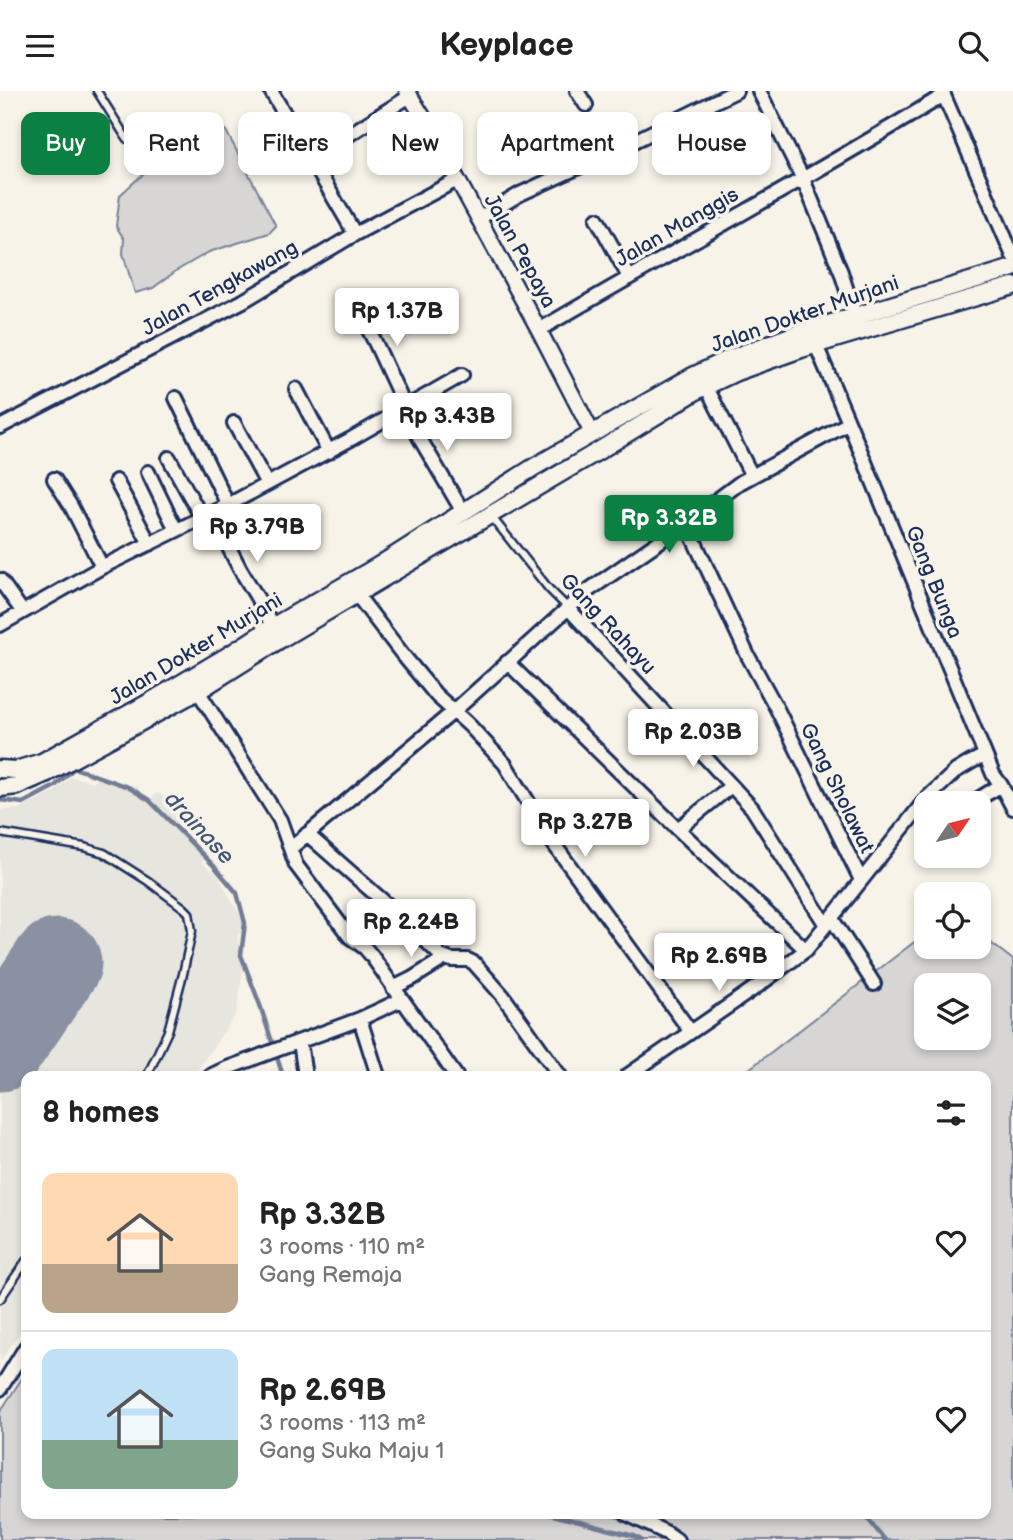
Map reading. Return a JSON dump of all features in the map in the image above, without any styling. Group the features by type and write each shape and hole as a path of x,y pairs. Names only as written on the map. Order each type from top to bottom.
{"main road":[{"name":"Jalan Dokter Murjani","path":"120,726 198,691 275,634 398,562 490,514 706,386 736,372 816,345 858,324 1013,268"},
{"name":"Jalan Dokter Murjani","path":"0,788 17,786 45,767 120,726 229,655 357,594 463,512 534,467 691,377 730,358 796,334 858,324 1013,286"},
{"name":"Jalan Dokter Murjani","path":"0,769 45,767"}],"street":[{"path":"577,91 586,105"},
{"path":"478,219 520,194 736,91"},
{"path":"759,91 803,179 841,272 858,324"},
{"path":"274,92 286,112"},
{"path":"353,131 409,93"},
{"name":"Jalan Pepaya","path":"409,93 539,330 592,433"},
{"path":"943,93 1013,256"},
{"name":"Jalan Manggis","path":"539,330 869,141 943,93"},
{"path":"322,175 355,234"},
{"name":"Jalan Tengkawang","path":"0,427 243,301 355,234 457,180"},
{"path":"597,219 629,277"},
{"path":"355,305 419,437 463,512"},
{"name":"Gang Bunga","path":"816,345 993,774 1013,808"},
{"path":"0,625 102,567 228,505 329,451 461,375"},
{"path":"706,386 752,475"},
{"path":"296,389 329,451"},
{"path":"176,398 228,505"},
{"path":"234,423 267,484"},
{"path":"291,848 453,712 586,592 741,482 849,423"},
{"path":"169,458 240,569 275,634"},
{"path":"148,472 176,530"},
{"path":"54,479 102,567"},
{"path":"116,481 149,544"},
{"name":"Gang Sholawat","path":"686,523 748,656 861,880"},
{"path":"0,580 22,611"},
{"path":"357,594 436,695 482,737 505,764 553,843 691,1032"},
{"name":"Gang Rahayu","path":"568,608 752,808 874,985"},
{"path":"507,661 806,950"},
{"path":"198,691 280,820 296,865 350,937 371,955 452,1071"},
{"path":"634,1071 806,950 926,799 949,776 985,755"},
{"path":"991,791 1001,785"},
{"path":"678,829 731,786"},
{"path":"307,834 444,958 474,963 503,996 556,1071"},
{"path":"393,988 444,958"},
{"path":"221,1071 360,1019 401,1000"},
{"path":"360,1019 376,1071"},
{"path":"300,1042 304,1071"},
{"path":"0,1389 21,1355"},
{"path":"638,1519 667,1532 677,1540"}],"lane":[{"path":"97,91 124,134"},
{"name":"Gang Rahayu","path":"490,514 548,589 568,608"},
{"path":"0,833 84,846 104,853 148,881 189,913 192,931 183,974 168,1031 149,1071"},
{"path":"0,1299 21,1268"}],"shaded area":[{"path":"224,127 238,154 238,175 249,175 276,226 269,233 209,252 153,288 135,293 123,254 124,239 116,226 120,195 142,175 224,175"},
{"path":"99,776 137,787 147,801 157,793 172,800 200,842 197,846 205,858 201,862 218,876 242,919 244,931 237,935 243,969 237,1012 196,1071 21,1071 21,1330 0,1362 0,810 18,809 54,792 71,777 93,782"},
{"path":"914,942 914,959 991,959 991,943 1013,960 1013,1540 0,1540 0,1412 21,1380 21,1519 622,1519 633,1522 636,1519 991,1519 991,1071 747,1071"}],"waterway":[{"name":"drainase","path":"0,800 23,803 55,786 74,768 128,787 149,800 237,893 245,923 241,955 281,1071"},
{"path":"568,1519 641,1540"},
{"path":"868,1519 885,1540"}],"runway":[{"path":"0,1047 57,963"}]}
